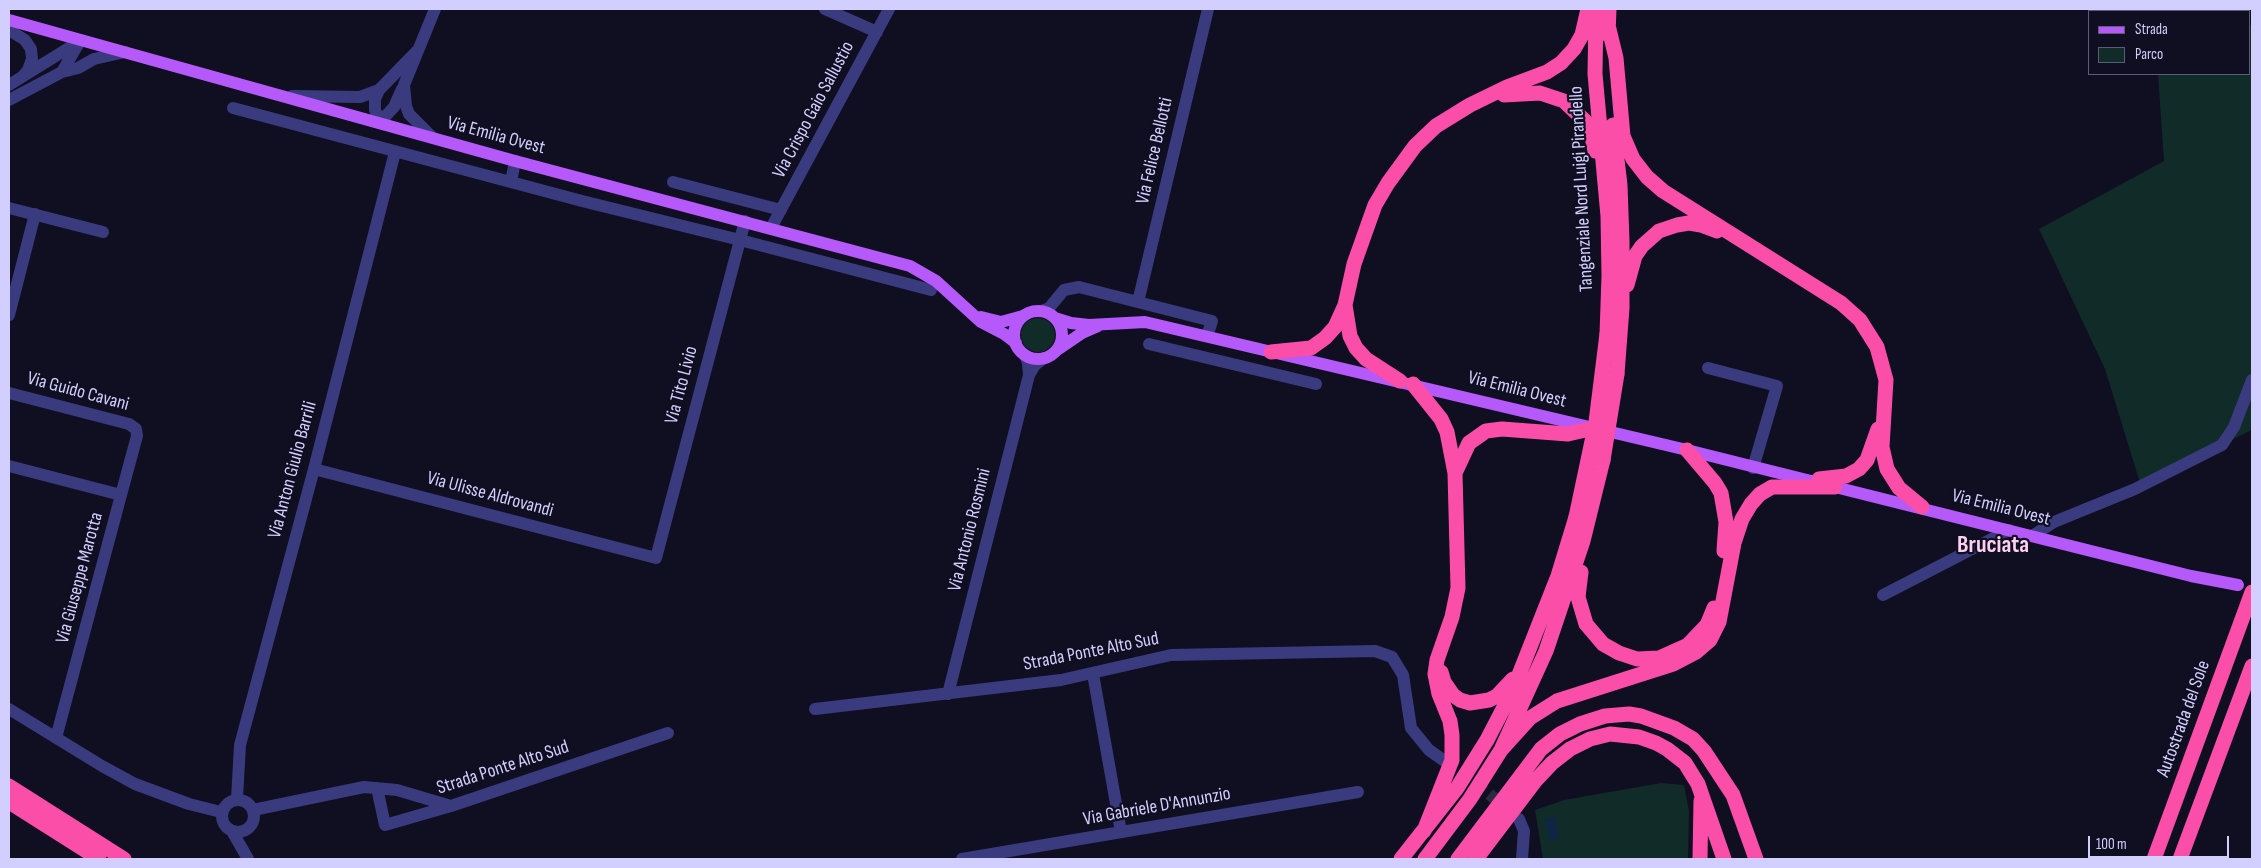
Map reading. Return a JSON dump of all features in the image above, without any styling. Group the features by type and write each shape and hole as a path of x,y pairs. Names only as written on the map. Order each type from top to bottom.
{"highway":[{"path":"1272,352 1311,348 1325,338 1335,327 1345,305 1364,232 1375,205 1402,162 1415,146 1436,126 1470,104 1547,72 1562,63 1582,36 1588,9"},
{"name":"Tangenziale Nord Luigi Pirandello","path":"1596,9 1595,74 1608,216 1609,276 1614,336"},
{"name":"Tangenziale Nord Luigi Pirandello","path":"1425,859 1470,799 1501,750 1546,651 1584,521 1596,422 1614,336 1622,308 1622,213 1610,77 1609,9"},
{"path":"1608,24 1616,58 1623,136 1633,159 1647,177 1663,190 1738,240 1841,303 1860,320 1872,337 1881,357 1886,380 1882,447 1887,469 1899,488 1922,507"},
{"path":"1490,96 1523,92 1540,93 1564,101 1574,109 1585,121 1592,137 1598,185 1608,216"},
{"path":"1622,308 1636,256 1642,246 1659,231 1677,225 1701,224 1738,240"},
{"path":"1345,305 1350,336 1356,348 1366,359 1407,383 1442,419 1448,432 1455,473 1458,588 1452,617 1435,674 1439,694 1450,721 1452,760 1424,831"},
{"path":"1805,481 1846,476 1859,469 1867,460 1873,448 1886,404"},
{"path":"1455,473 1469,443 1486,432 1502,429 1568,434 1594,428"},
{"path":"1584,521 1588,547 1582,566 1578,597 1580,610 1586,624 1595,636 1619,653 1637,659 1652,659 1666,656 1688,645 1711,617 1726,528 1725,508 1721,493 1687,450"},
{"path":"1501,750 1530,718 1557,701 1673,664 1686,659 1705,646 1719,622 1734,543 1742,519 1751,504 1760,494 1772,488 1835,487"},
{"name":"Tangenziale Nord Luigi Pirandello","path":"1401,859 1458,788 1487,740 1513,690 1558,576 1584,521"},
{"name":"Autostrada del Sole","path":"2154,859 2252,592"},
{"path":"1440,653 1441,674 1448,688 1460,700 1470,703 1480,703 1497,696 1522,669"},
{"path":"2180,859 2252,666"},
{"path":"1458,859 1541,749 1560,734 1580,724 1605,716 1629,714 1641,716 1674,728 1693,739 1704,751 1732,795 1756,859"},
{"path":"1476,859 1536,780 1552,763 1570,749 1590,739 1610,734 1639,737 1661,746 1684,763 1698,784 1724,859"},
{"path":"9,786 124,859"},
{"path":"1700,859 1702,795"},
{"path":"9,802 99,859"}],"main road":[{"name":"Via Emilia Ovest","path":"9,20 515,161 910,266 936,282 981,322 1004,334 1016,344"},
{"name":"Via Emilia Ovest","path":"964,307 982,318 1001,322 1023,316"},
{"path":"1030,312 1050,315 1062,334 1061,342 1056,350 1044,358 1034,358 1025,355 1016,344 1015,329 1023,316 1030,312"},
{"name":"Via Emilia Ovest","path":"1050,315 1071,323 1145,322 1207,336 1687,450 1805,481 1922,507 2191,576 2238,585"},
{"name":"Via Emilia Ovest","path":"1056,350 1082,333 1102,324"}],"street":[{"path":"417,51 379,90 375,99 375,110 380,122 394,108 435,9"},
{"path":"825,9 877,32"},
{"name":"Via Crispo Gaio Sallustio","path":"771,228 889,9"},
{"name":"Via Felice Bellotti","path":"1138,302 1208,9"},
{"path":"9,30 25,40 31,49 32,59 28,70 21,79"},
{"path":"62,72 80,40"},
{"path":"9,85 80,40"},
{"path":"9,100 62,72 78,68 94,59 125,52"},
{"path":"404,85 406,106 409,114 434,138"},
{"path":"287,96 360,97 379,90"},
{"path":"232,108 395,152 931,290"},
{"name":"Via Anton Giulio Barrili","path":"237,799 240,745 314,469 395,152"},
{"path":"511,182 515,161"},
{"path":"673,182 781,210"},
{"path":"9,208 103,232"},
{"path":"9,315 35,214"},
{"name":"Via Tito Livio","path":"656,558 745,221"},
{"path":"1050,315 1053,304 1064,290 1079,287 1212,320 1207,336"},
{"path":"1149,344 1316,384"},
{"path":"1267,372 1272,352"},
{"path":"1025,355 1028,363 1028,375"},
{"path":"1028,375 1035,365 1044,358"},
{"path":"1708,368 1777,386 1753,468"},
{"name":"Via Antonio Rosmini","path":"948,694 1028,375"},
{"path":"2032,536 2054,522 2135,489 2222,446 2234,427 2252,380"},
{"name":"Via Guido Cavani","path":"9,393 128,424 136,429"},
{"name":"Via Giuseppe Marotta","path":"56,738 137,436 136,429"},
{"path":"9,466 121,495"},
{"name":"Via Ulisse Aldrovandi","path":"314,469 656,558"},
{"path":"1883,595 2009,530"},
{"name":"Strada Ponte Alto Sud","path":"815,709 1061,680 1171,655 1375,651 1392,657 1403,676 1410,728 1422,743 1446,762"},
{"path":"1092,674 1121,832"},
{"path":"9,709 135,784 189,804 221,812"},
{"name":"Strada Ponte Alto Sud","path":"377,788 385,825 451,806 668,732"},
{"path":"253,810 364,787 397,790 451,806"},
{"name":"Via Gabriele D'Annunzio","path":"962,859 1358,792"},
{"path":"232,831 243,831 251,825 254,816 253,810 247,802 237,799 227,803 221,812 224,826 232,831 248,859"},
{"path":"1519,819 1524,831 1522,859"}],"green space":[{"path":"2251,24 2252,430 2140,483 2105,369 2039,229 2164,161 2158,75 2251,75"},
{"path":"1038,318 1050,323 1055,335 1050,347 1038,352 1026,347 1021,335 1026,323"},
{"path":"1661,783 1684,785 1689,811 1688,859 1543,859 1535,810 1564,800"}],"water":[{"path":"1555,817 1559,838 1549,840 1545,819"}],"tunnel":[{"path":"1446,762 1471,779 1507,809"}],"district":[{"name":"Bruciata","path":"1993,546"}]}
